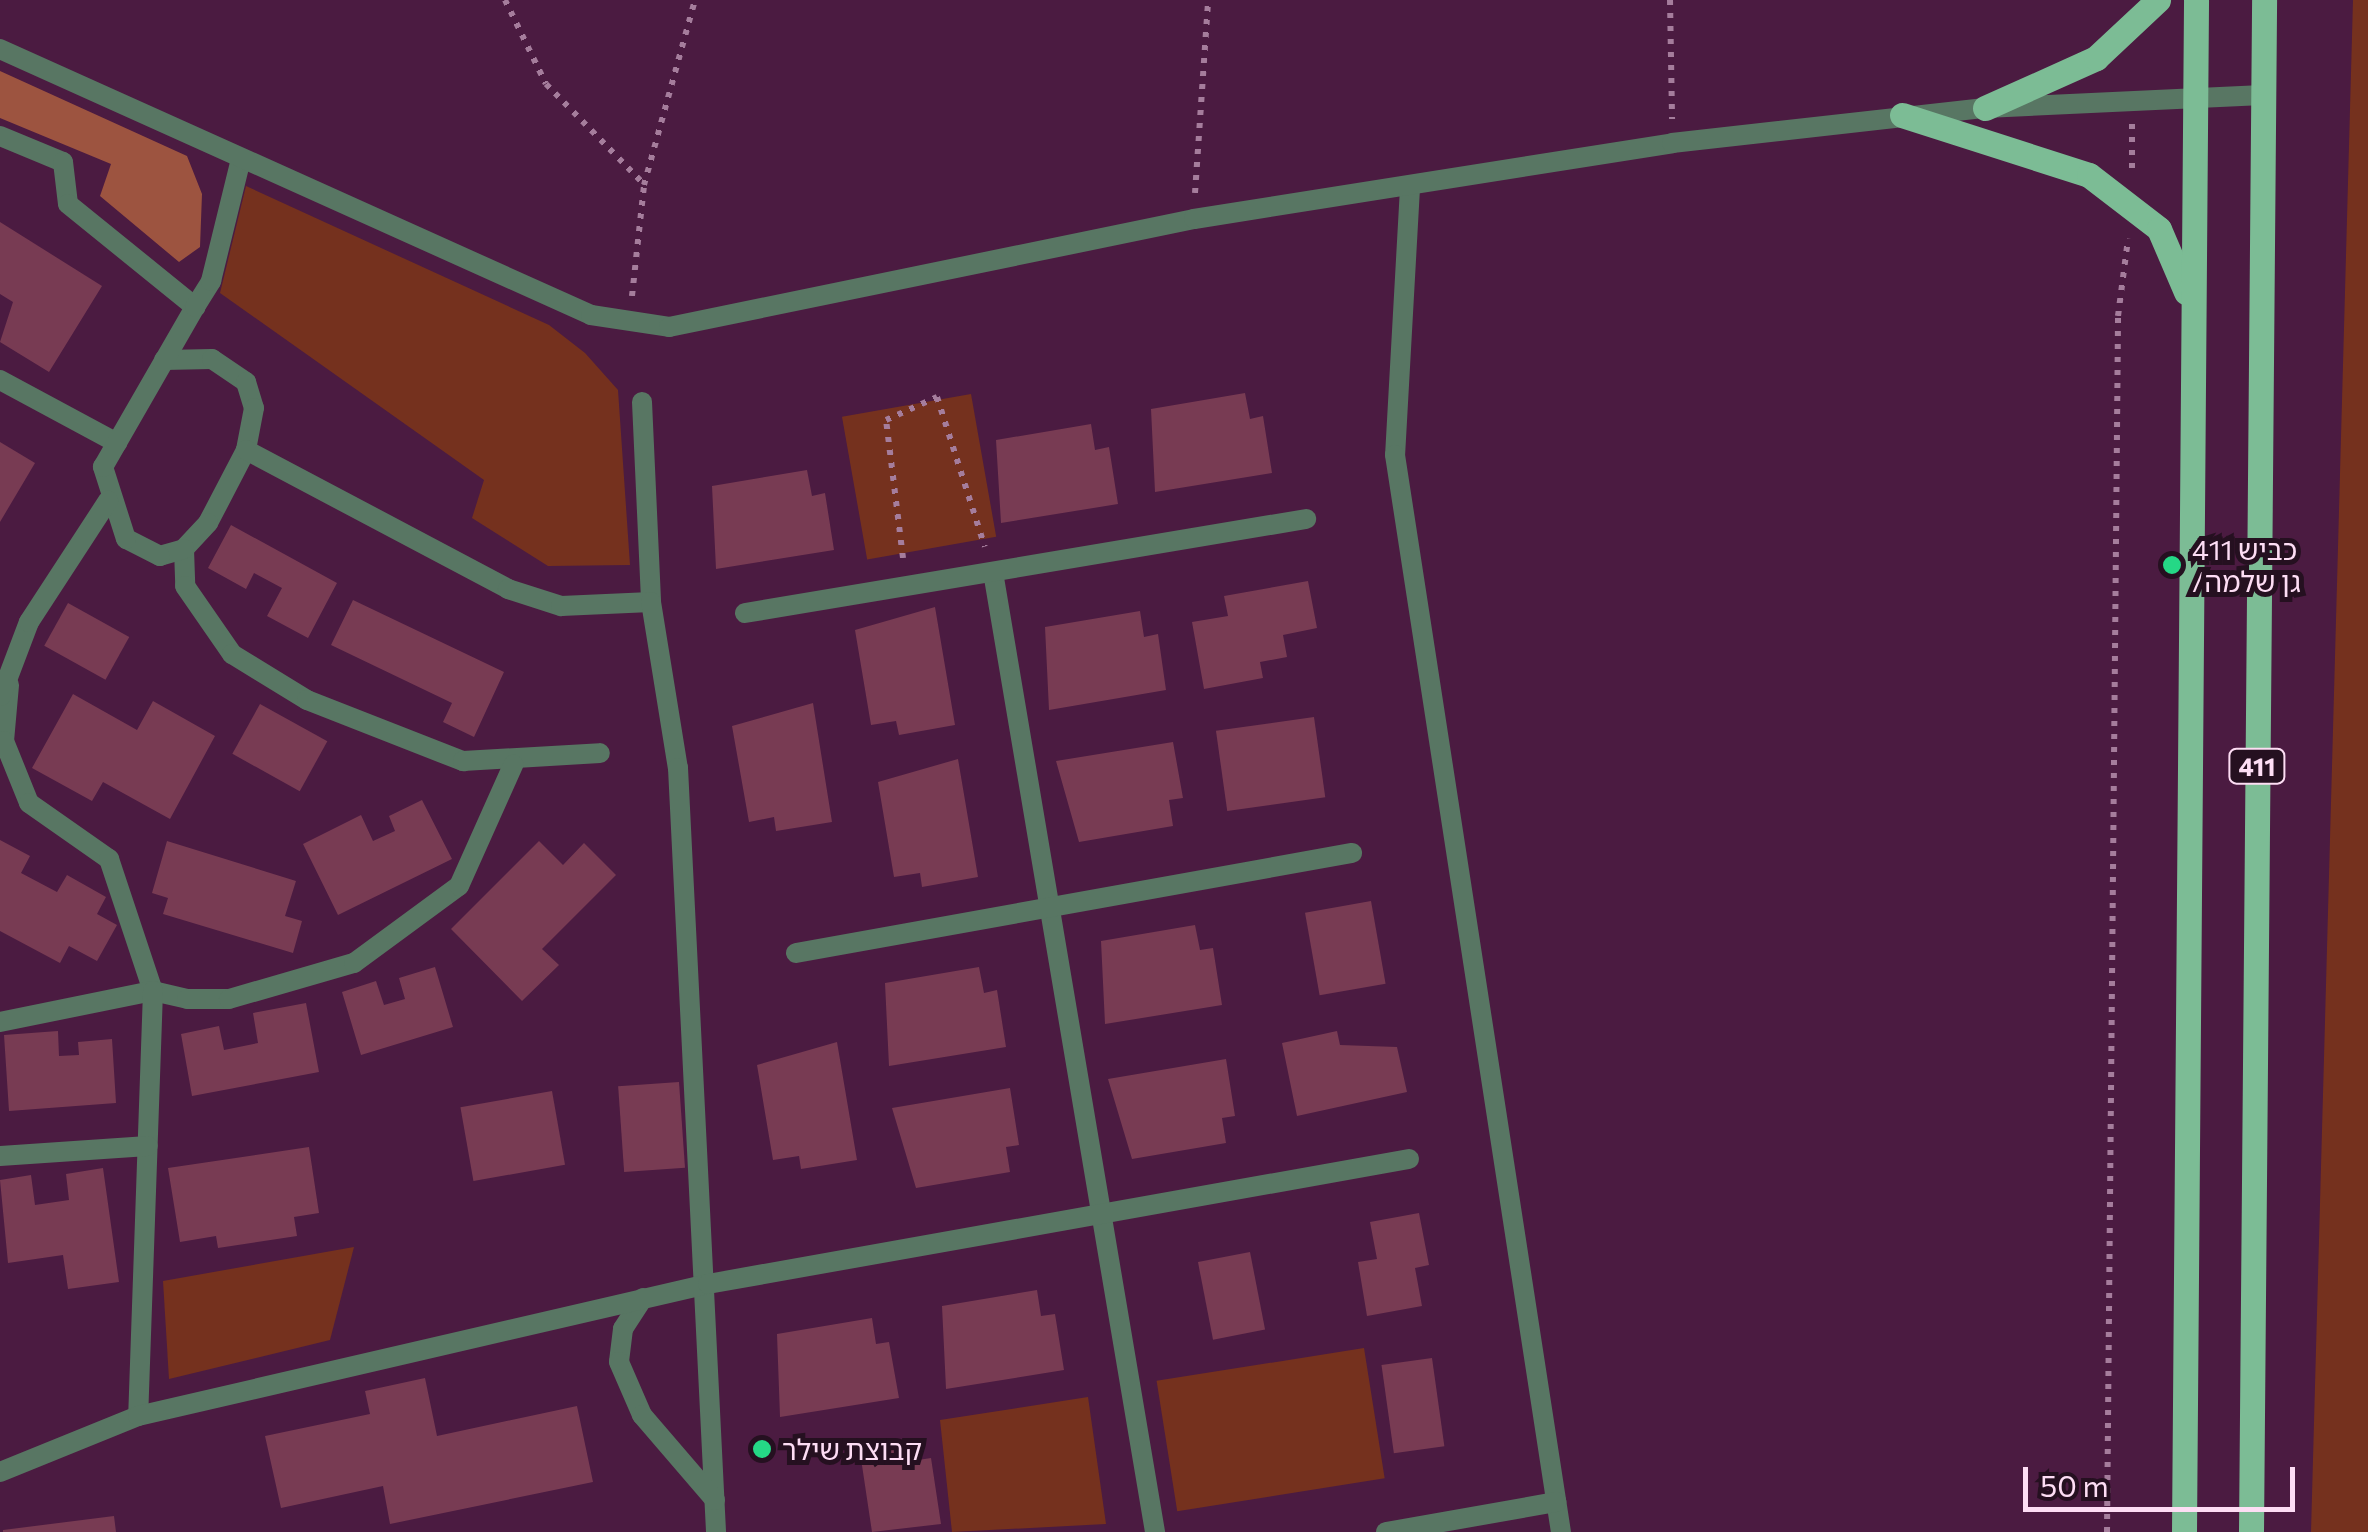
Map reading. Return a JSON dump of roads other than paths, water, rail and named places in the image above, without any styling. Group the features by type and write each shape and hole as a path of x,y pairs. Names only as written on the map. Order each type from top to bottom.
{"main road":[{"path":"1985,108 2096,58 2158,0"},
{"name":"411","path":"2184,1532 2196,0"},
{"name":"411","path":"2251,1532 2264,0"},
{"path":"1902,115 2048,158 2132,202 2174,252 2194,318"}],"street":[{"path":"0,49 241,158 629,324 722,321 1194,219 1410,188 1672,143 1985,108 2263,95"},
{"path":"0,136 63,162 68,204 195,308"},
{"path":"184,550 160,556 126,538 108,501 103,467 211,281 241,158"},
{"path":"1410,188 1395,455 1561,1532"},
{"path":"164,360 212,359 246,382 254,408 246,450 184,550 185,586 232,654 395,742 513,765 600,753"},
{"path":"0,380 117,443"},
{"path":"642,402 651,602 678,768 708,1284 716,1532"},
{"path":"246,450 508,589 561,606 651,602"},
{"path":"108,501 8,659 4,691 12,770 29,803 109,859 153,991 138,1416"},
{"path":"745,614 1306,519"},
{"path":"993,572 1154,1532"},
{"path":"0,1022 153,991 230,999 354,962 459,886 513,765"},
{"path":"796,953 1352,853"},
{"path":"0,1156 148,1146"},
{"path":"0,1472 138,1416 643,1298 1409,1159"},
{"path":"643,1298 622,1329 620,1362 642,1415 715,1500"},
{"path":"1386,1532 1556,1502"}],"place":[{"name":"כביש 411 /גן שלמה","path":"2172,565"},
{"name":"קבוצת שילר","path":"762,1449"}]}
